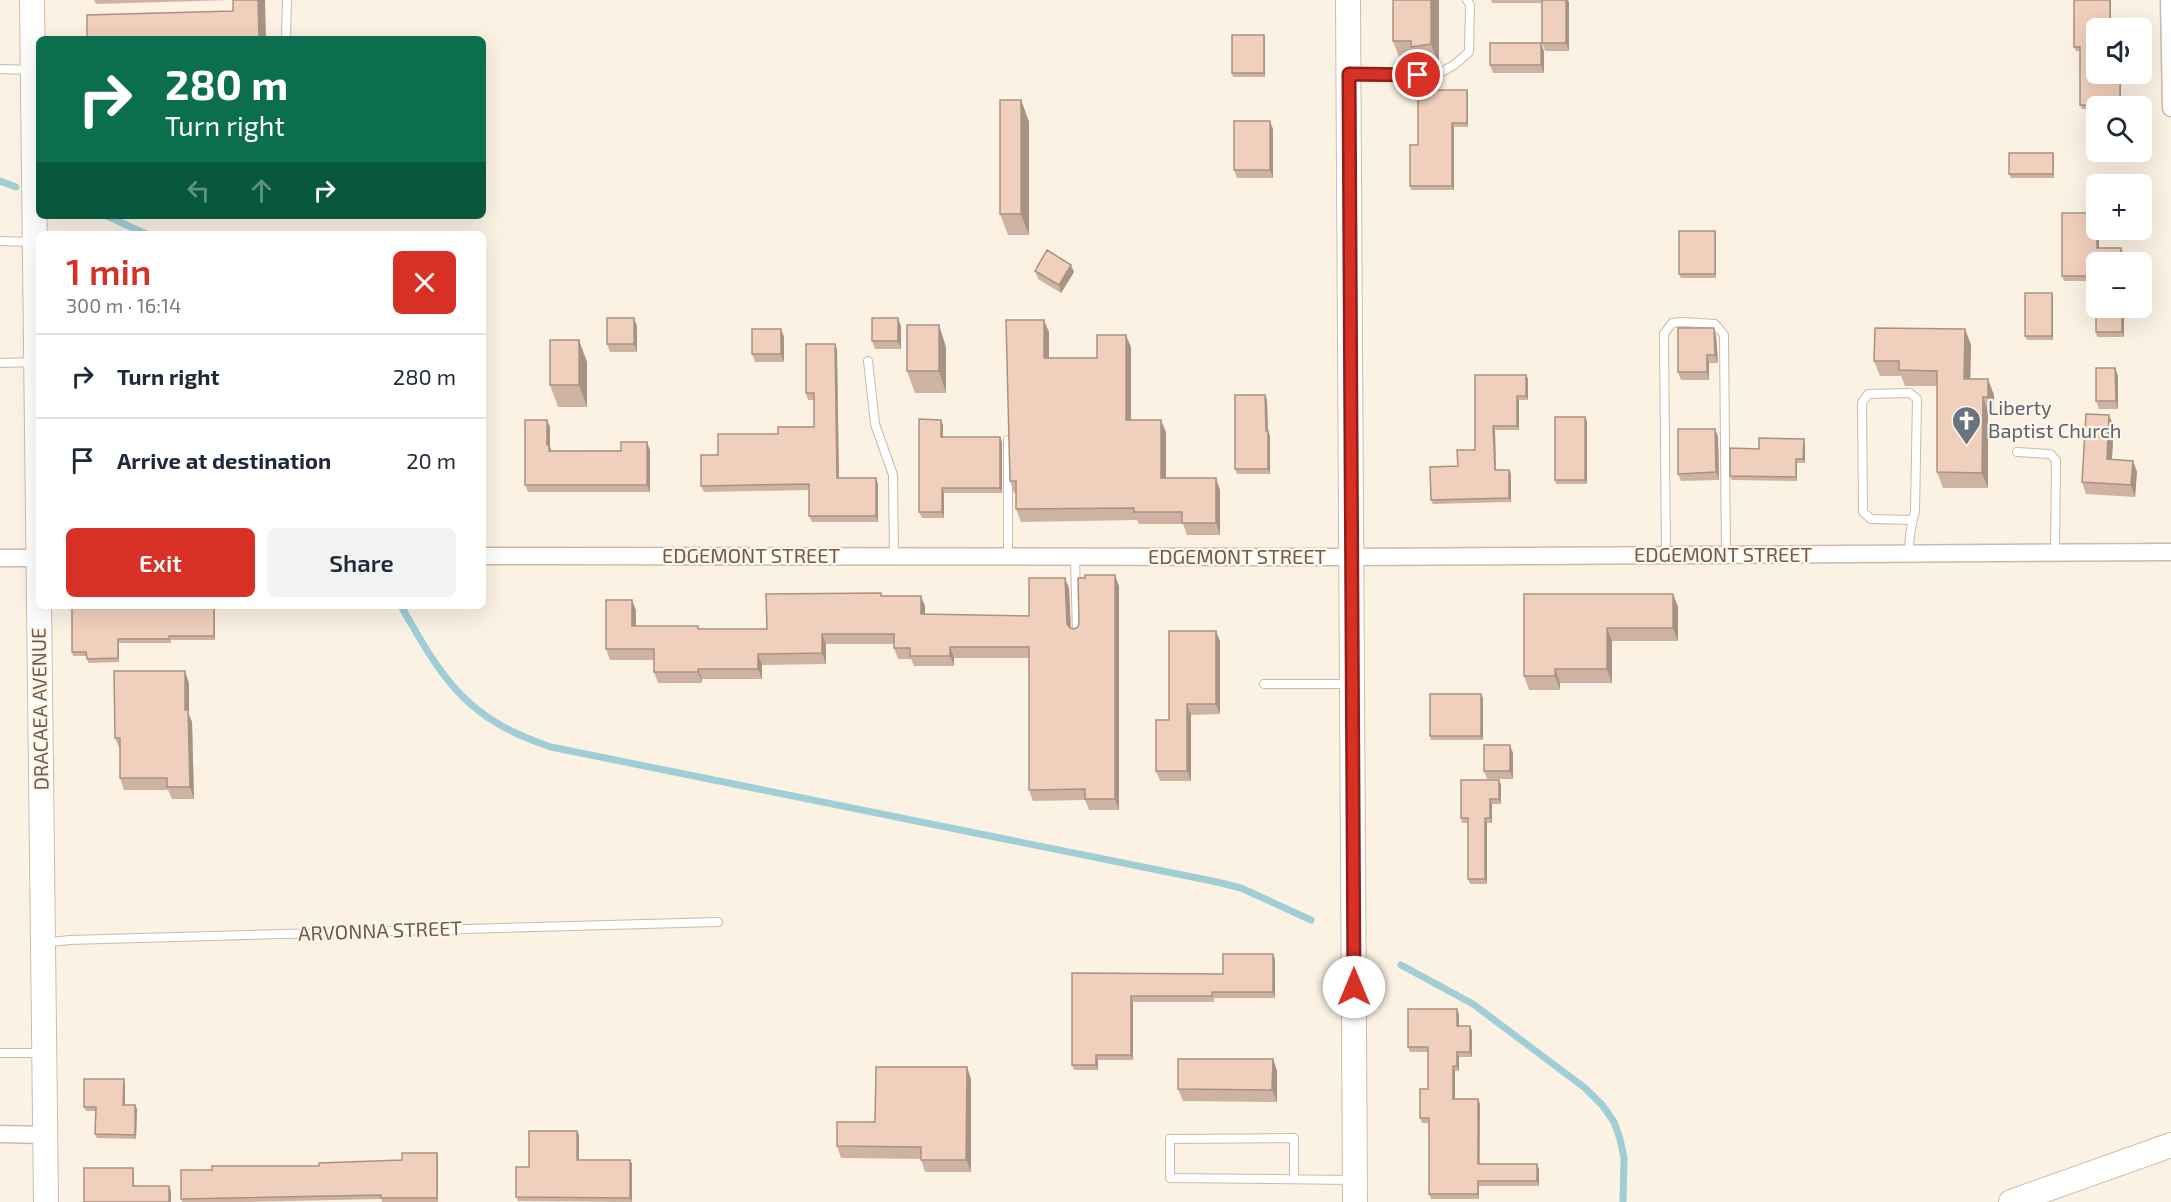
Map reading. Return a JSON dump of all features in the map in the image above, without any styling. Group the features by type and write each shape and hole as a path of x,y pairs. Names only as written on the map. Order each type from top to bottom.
{"street":[{"name":"DRACAEA AVENUE","path":"32,0 32,70 36,100 34,242 36,329"},
{"path":"1348,0 1355,1191"},
{"path":"2169,0 2171,108"},
{"name":"EDGEMONT STREET","path":"486,556 1352,557 2171,552"},
{"path":"0,558 36,558"},
{"name":"DRACAEA AVENUE","path":"39,609 46,1202"},
{"path":"0,1134 45,1136"},
{"path":"2011,1202 2171,1145"}],"lane":[{"path":"286,36 287,0"},
{"path":"1349,74 1418,75 1437,73 1454,65 1469,52 1470,5 1467,0"},
{"path":"0,69 32,70"},
{"path":"0,241 34,242"},
{"path":"1666,555 1664,334 1672,323 1683,322 1715,324 1724,336 1726,555"},
{"path":"868,361 874,424 893,475 894,557"},
{"path":"0,363 36,373"},
{"path":"1909,554 1909,529 1915,512 1917,399 1911,393 1868,394 1862,403 1863,512 1871,519 1912,520"},
{"path":"1008,440 1008,557"},
{"path":"2017,452 2050,454 2056,460 2055,553"},
{"path":"1075,557 1077,634"},
{"path":"1264,684 1353,684"},
{"name":"ARVONNA STREET","path":"43,943 80,940 718,922"},
{"path":"0,1053 44,1053"},
{"path":"1294,1179 1294,1138 1170,1139 1170,1178 1294,1179 1355,1191"}],"building":[{"path":"233,0 258,0 259,36 87,36 87,15 233,11"},
{"path":"1393,0 1431,0 1431,44 1411,47 1411,41 1393,41"},
{"path":"1542,0 1566,0 1566,43 1542,43"},
{"path":"2074,0 2110,0 2110,18 2086,18 2086,84 2120,84 2120,96 2086,96 2086,105 2080,105 2080,47 2074,47"},
{"path":"1232,35 1264,35 1264,73 1232,73"},
{"path":"1490,43 1541,43 1541,65 1490,65"},
{"path":"1438,75 1438,90 1467,90 1467,123 1452,123 1452,186 1410,186 1410,145 1418,145 1418,78"},
{"path":"1000,100 1021,100 1021,214 1000,214"},
{"path":"1234,121 1270,121 1270,170 1234,170"},
{"path":"2009,153 2053,153 2053,174 2009,174"},
{"path":"2062,213 2086,213 2086,240 2097,240 2097,248 2121,248 2121,252 2086,252 2086,276 2062,276"},
{"path":"1679,231 1715,231 1715,274 1679,274"},
{"path":"1047,250 1071,265 1059,285 1035,271"},
{"path":"2025,293 2052,293 2052,336 2025,336"},
{"path":"607,318 634,318 634,344 607,344"},
{"path":"872,318 898,318 898,341 872,341"},
{"path":"2096,318 2122,318 2122,332 2096,332"},
{"path":"1006,320 1044,320 1044,358 1097,358 1097,335 1126,335 1126,420 1161,420 1161,478 1216,478 1216,523 1182,523 1182,512 1134,512 1134,508 1016,509 1016,481 1010,481"},
{"path":"907,325 939,325 939,371 907,371"},
{"path":"1678,328 1714,328 1715,355 1707,355 1707,372 1678,372"},
{"path":"1875,328 1965,329 1964,379 1988,379 1988,397 1983,397 1982,473 1937,472 1937,371 1899,370 1899,361 1874,361"},
{"path":"752,329 781,329 781,354 752,354"},
{"path":"550,340 579,340 579,385 550,385"},
{"path":"806,344 835,344 837,478 876,478 876,516 809,516 809,484 701,486 701,455 718,455 718,434 778,434 778,427 814,427 814,393 806,393"},
{"path":"2096,368 2115,368 2116,401 2096,401"},
{"path":"1475,375 1526,375 1526,396 1517,396 1517,426 1493,426 1495,470 1509,470 1509,498 1431,500 1430,467 1458,466 1457,450 1475,450"},
{"path":"1235,395 1265,395 1268,469 1235,469"},
{"path":"2086,414 2109,415 2107,459 2133,461 2131,485 2082,482"},
{"path":"1555,417 1585,417 1585,480 1555,480"},
{"path":"919,419 941,420 941,437 1000,437 1000,488 942,488 942,512 919,512"},
{"path":"525,420 547,420 549,451 621,451 621,442 647,442 647,485 525,485"},
{"path":"1678,429 1715,429 1716,472 1678,474"},
{"path":"1759,438 1804,439 1803,459 1796,459 1796,477 1730,476 1730,448 1759,449"},
{"path":"1085,575 1115,575 1115,799 1085,799 1085,789 1029,790 1029,647 950,647 950,656 910,656 910,648 894,648 894,634 822,634 822,653 758,654 758,669 698,669 698,672 654,672 654,649 606,649 606,600 632,600 632,626 698,626 698,629 767,629 766,594 881,593 881,596 921,596 921,614 1029,616 1029,578 1065,578 1067,624 1074,629 1079,623 1078,578 1085,578"},
{"path":"1524,594 1673,594 1673,628 1607,628 1607,669 1555,669 1555,676 1524,676"},
{"path":"72,609 214,609 214,636 118,639 118,658 87,659 86,652 72,652"},
{"path":"1169,631 1216,631 1216,704 1187,704 1187,771 1156,771 1156,720 1169,720"},
{"path":"114,671 185,671 190,787 167,787 167,778 120,778 120,738 115,738"},
{"path":"1430,694 1481,694 1481,736 1430,736"},
{"path":"1484,745 1510,745 1510,771 1484,771"},
{"path":"1461,780 1499,780 1499,799 1490,799 1490,818 1485,818 1485,879 1468,879 1468,818 1461,818"},
{"path":"1223,954 1273,954 1273,992 1212,992 1212,996 1131,996 1131,1055 1096,1055 1096,1065 1072,1065 1072,973 1223,974"},
{"path":"1408,1009 1457,1009 1457,1026 1470,1026 1470,1052 1457,1052 1457,1066 1453,1066 1453,1099 1478,1099 1478,1164 1537,1164 1537,1181 1478,1181 1478,1194 1429,1194 1429,1118 1420,1118 1420,1089 1428,1089 1428,1047 1408,1047"},
{"path":"1178,1059 1273,1059 1272,1090 1178,1089"},
{"path":"876,1067 967,1067 966,1160 921,1160 921,1147 837,1146 837,1122 875,1122"},
{"path":"84,1079 124,1079 123,1105 135,1105 135,1135 95,1134 96,1107 84,1107"},
{"path":"529,1131 577,1131 577,1160 630,1160 630,1198 516,1197 516,1167 529,1167"},
{"path":"402,1153 437,1153 437,1198 381,1198 381,1195 181,1199 181,1170 212,1170 212,1166 319,1166 319,1163 402,1160"},
{"path":"84,1168 133,1168 133,1186 169,1186 169,1202 84,1202"}],"waterway":[{"path":"0,181 16,187"},
{"path":"114,219 140,231"},
{"path":"403,609 445,676 477,710 498,724 551,747 1217,882 1241,888 1311,920"},
{"path":"1401,965 1473,1004 1585,1088 1603,1106 1614,1122 1624,1158 1623,1202"}],"place":[{"name":"Liberty Baptist Church","path":"1967,446"}],"route":[{"path":"1354,987 1349,74 1418,75"}]}
